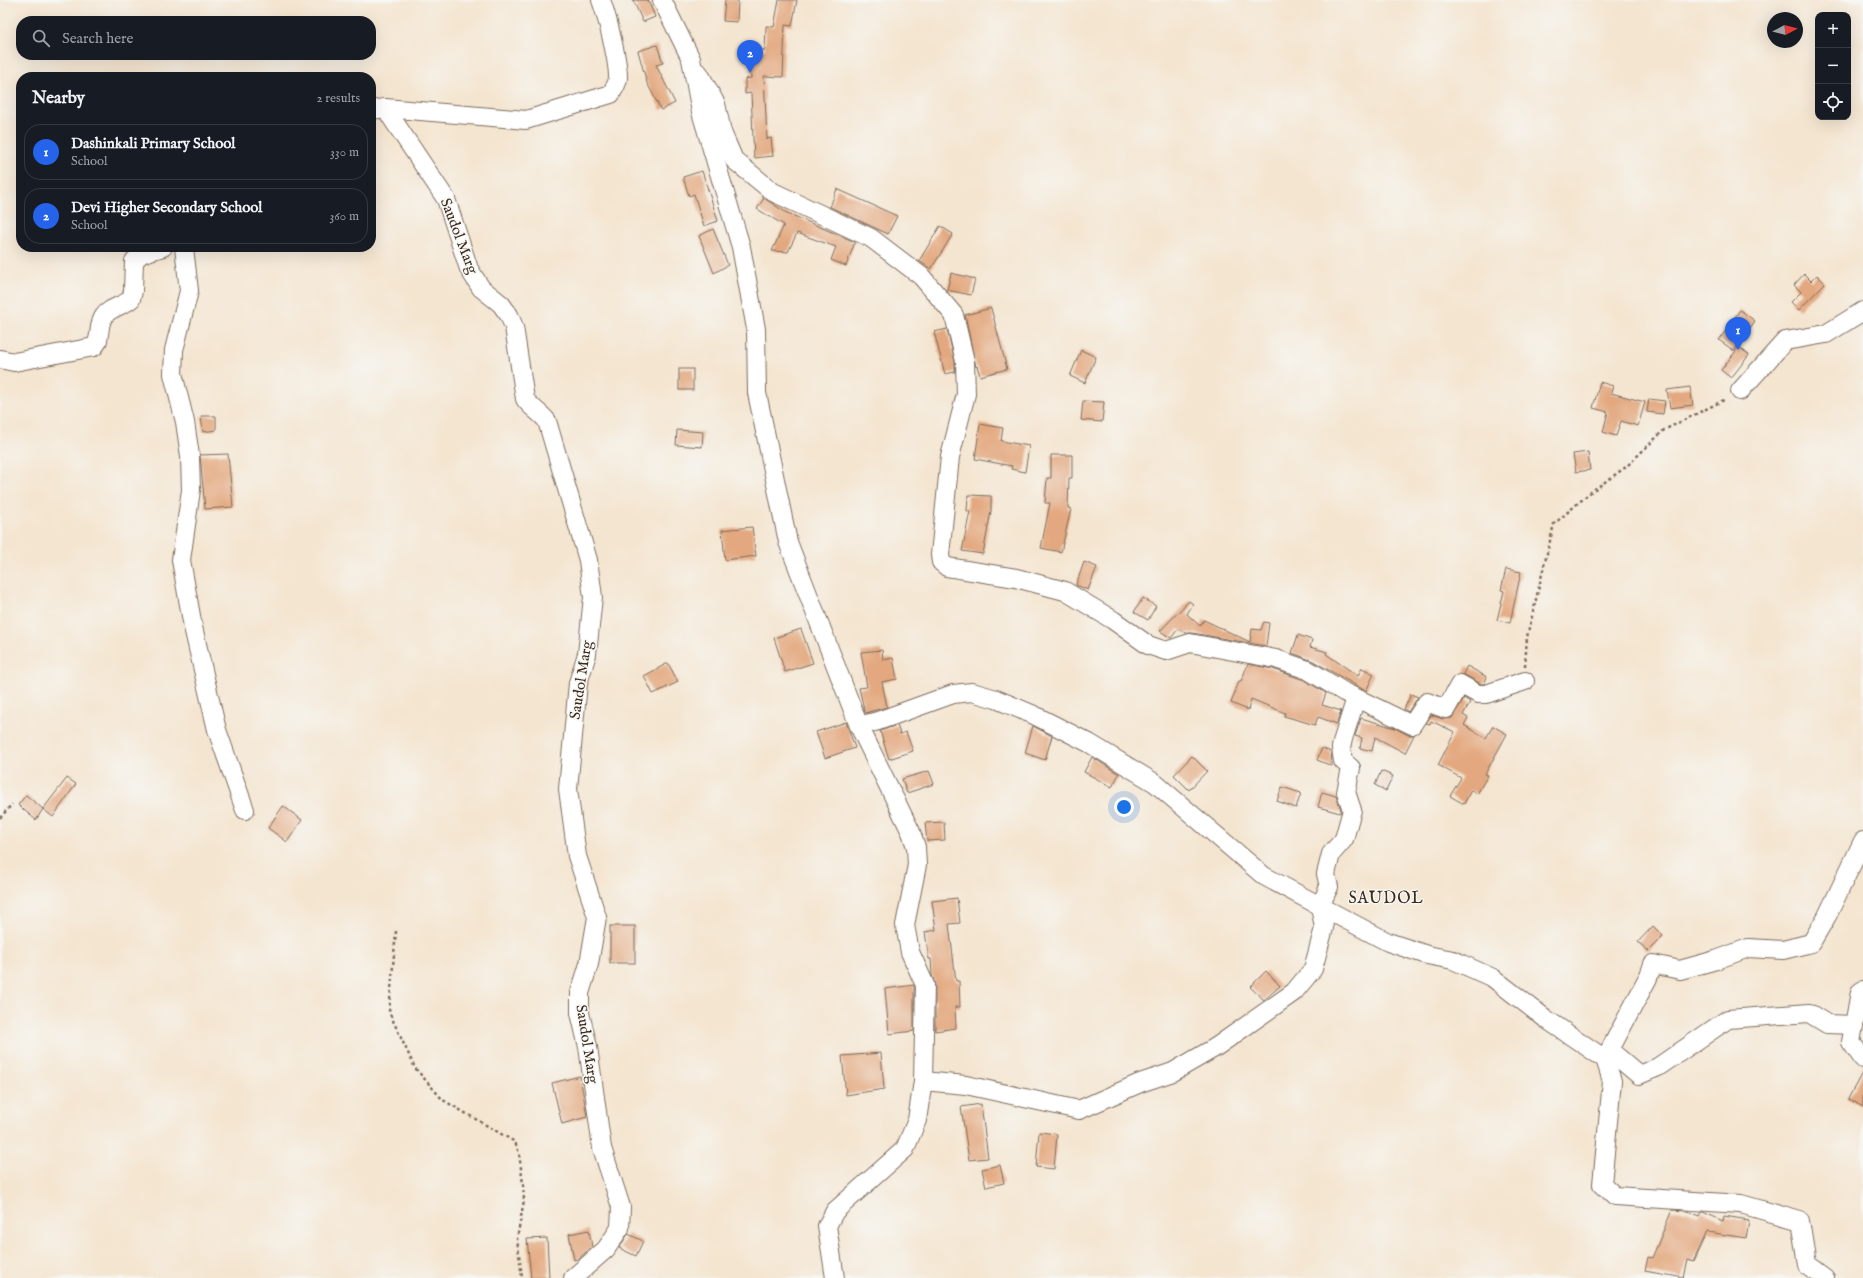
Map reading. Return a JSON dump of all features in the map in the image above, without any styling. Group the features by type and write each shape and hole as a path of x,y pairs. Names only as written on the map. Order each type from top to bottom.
{"street":[{"path":"378,109 526,120 611,94 616,86 617,68 605,10 600,0"},
{"path":"662,0 691,59 716,104 722,132 734,160 773,192 872,238 920,276 954,315 965,361 966,394 950,457 940,555 941,562 947,568 1016,578 1065,590 1113,620 1148,645 1166,651 1190,643 1276,659 1308,670 1356,698 1412,725 1427,702 1446,709 1460,684 1478,694 1486,694 1525,680"},
{"path":"691,59 701,112 741,247 756,329 757,393 788,542 859,726 911,832 916,847 917,865 906,925 910,952 925,985 923,1081 917,1120 905,1149 835,1211 827,1226 835,1278"},
{"name":"Saudol Marg","path":"378,109 446,199 469,269 480,288 501,304 509,315 514,327 525,399 530,406 539,411 547,421 588,560 593,597 587,654 578,683 568,789 577,856 597,918 589,964 580,993 580,1013 588,1047 602,1148 621,1207 620,1228 606,1248 591,1264 572,1278"},
{"path":"0,359 14,362 94,347 98,343 102,318 106,313 131,299 133,291 134,261 141,254 147,252"},
{"path":"185,252 189,291 174,350 173,374 185,422 190,456 191,490 181,560 192,627 217,730 245,810"},
{"path":"1740,391 1785,341 1826,334 1863,311"},
{"path":"859,726 878,721 953,694 972,692 996,699 1034,715 1089,743 1155,783 1264,876 1388,942 1427,955 1453,960 1493,978 1540,1015 1605,1059 1612,1081 1602,1184 1615,1196 1741,1204 1800,1221 1808,1264 1826,1278"},
{"path":"923,1081 966,1085 1079,1110 1140,1083 1173,1072 1216,1047 1294,992 1313,969 1324,928 1320,906 1329,887 1326,874 1331,854 1344,839 1352,810 1346,792 1351,768 1343,761 1341,748 1356,698"},
{"path":"1605,1059 1648,978 1653,964 1680,970 1716,960 1748,948 1783,950 1811,943 1827,916 1863,841"},
{"path":"1863,990 1860,992 1850,1042 1863,1059"},
{"path":"1605,1059 1614,1054 1639,1075 1658,1067 1728,1019 1809,1013 1827,1024 1854,1025"}],"path":[{"path":"1525,680 1527,636 1554,524 1592,490 1626,467 1664,430 1706,410 1740,391"},
{"path":"0,818 12,804"},
{"path":"396,931 388,1012 415,1068 443,1100 515,1142 519,1153 524,1200 517,1239 522,1278"}],"building":[{"path":"633,0 648,0 655,17 643,22"},
{"path":"725,0 738,0 737,22 723,21"},
{"path":"779,0 797,0 792,26 785,25 783,77 764,76 767,139 771,138 773,156 754,158 751,93 745,94 745,79 751,78 752,50 765,50 766,26 774,27"},
{"path":"657,45 663,63 656,65 675,103 661,110 647,83 638,51"},
{"path":"702,171 718,221 704,226 694,194 689,196 683,177"},
{"path":"837,189 897,216 888,234 830,207"},
{"path":"764,198 785,212 855,242 846,266 831,260 836,247 797,233 788,252 772,251 784,225 757,209"},
{"path":"940,226 953,234 931,269 919,261"},
{"path":"713,229 728,265 714,273 699,236"},
{"path":"951,273 975,279 971,295 947,290"},
{"path":"1804,274 1811,281 1817,275 1825,283 1799,310 1791,302 1801,292 1794,285"},
{"path":"991,308 1007,369 980,376 977,366 976,367 965,315"},
{"path":"1740,310 1755,321 1734,351 1719,340"},
{"path":"947,329 955,362 955,372 945,374 934,332"},
{"path":"1739,347 1749,355 1731,378 1721,370"},
{"path":"1081,350 1096,357 1085,383 1070,376"},
{"path":"679,369 693,369 693,390 679,390"},
{"path":"1600,382 1613,386 1611,393 1645,402 1638,426 1621,421 1616,436 1603,432 1608,412 1593,408"},
{"path":"1690,387 1693,405 1670,408 1667,390"},
{"path":"1649,399 1665,401 1663,414 1647,412"},
{"path":"1083,401 1104,402 1102,422 1081,420"},
{"path":"201,416 216,416 216,430 203,432"},
{"path":"980,424 1003,428 1001,441 1029,446 1025,472 1011,469 1012,466 975,459"},
{"path":"677,430 703,432 702,447 676,445"},
{"path":"1588,452 1590,470 1576,472 1573,454"},
{"path":"228,454 233,507 205,509 200,455"},
{"path":"1051,455 1072,455 1072,478 1069,478 1068,508 1071,509 1061,552 1041,548 1050,503 1045,503 1047,478 1051,478"},
{"path":"968,495 991,496 991,511 983,554 962,551 970,511 967,511"},
{"path":"752,527 756,556 725,560 722,530"},
{"path":"1084,562 1097,567 1088,590 1076,585"},
{"path":"1506,569 1521,572 1510,623 1497,620 1504,591 1501,590"},
{"path":"1143,598 1156,606 1148,620 1134,612"},
{"path":"1189,601 1193,604 1187,614 1200,626 1204,620 1250,642 1252,629 1261,630 1264,622 1269,623 1266,646 1186,633 1178,629 1171,638 1160,631"},
{"path":"801,629 813,663 785,672 774,638"},
{"path":"1298,635 1312,640 1310,647 1327,652 1326,654 1358,676 1362,668 1374,674 1366,691 1313,661 1292,653"},
{"path":"882,650 883,660 893,658 897,679 882,682 887,707 865,713 859,688 867,687 861,652"},
{"path":"668,663 678,682 653,694 644,676"},
{"path":"1248,664 1273,669 1304,680 1326,693 1322,705 1341,711 1337,724 1318,717 1315,725 1284,716 1285,713 1251,699 1248,710 1231,703 1239,681 1241,681"},
{"path":"1467,666 1487,677 1484,684 1481,684 1463,674"},
{"path":"1411,694 1418,697 1408,712 1404,709"},
{"path":"1464,698 1470,702 1463,715 1468,718 1464,725 1486,738 1493,726 1507,734 1485,774 1488,775 1477,794 1471,790 1464,804 1450,796 1461,778 1438,765 1455,732 1431,721 1430,724 1426,723 1431,715 1443,719 1452,718"},
{"path":"1361,718 1395,728 1408,735 1414,735 1405,753 1375,737 1372,751 1360,748 1362,738 1355,736"},
{"path":"846,722 855,748 825,758 816,732"},
{"path":"897,725 900,734 906,732 913,751 889,759 880,731"},
{"path":"1033,726 1052,736 1045,760 1025,753"},
{"path":"1322,748 1331,752 1332,766 1317,760"},
{"path":"1192,756 1207,771 1189,790 1174,775"},
{"path":"1092,757 1119,774 1112,787 1084,772"},
{"path":"929,771 934,784 907,793 902,779"},
{"path":"1381,771 1393,776 1386,791 1375,785"},
{"path":"67,778 76,784 53,817 43,809"},
{"path":"1282,787 1301,793 1296,808 1277,801"},
{"path":"1322,792 1336,796 1341,810 1340,813 1318,807"},
{"path":"26,795 43,809 36,820 18,805"},
{"path":"283,806 302,820 287,842 268,828"},
{"path":"944,822 945,840 927,841 925,823"},
{"path":"957,898 960,923 949,924 956,981 959,981 960,1007 955,1007 956,1028 935,1031 935,985 925,932 936,930 932,901"},
{"path":"610,926 635,926 635,963 610,963"},
{"path":"1653,926 1663,936 1648,951 1638,942"},
{"path":"1266,971 1280,986 1264,1000 1250,987"},
{"path":"914,985 914,1031 889,1034 885,989"},
{"path":"881,1053 884,1089 846,1095 842,1056"},
{"path":"1863,1071 1863,1107 1848,1099"},
{"path":"580,1076 587,1117 562,1124 552,1083"},
{"path":"981,1104 988,1158 969,1160 961,1107"},
{"path":"1039,1132 1057,1134 1054,1169 1036,1167"},
{"path":"1000,1165 1004,1183 986,1187 982,1169"},
{"path":"1672,1210 1687,1211 1699,1216 1701,1212 1703,1212 1723,1221 1724,1216 1749,1220 1746,1238 1707,1232 1693,1262 1687,1260 1683,1278 1645,1271 1648,1257 1652,1258"},
{"path":"589,1230 592,1247 578,1259 574,1260 569,1234"},
{"path":"628,1234 643,1241 636,1256 619,1248"},
{"path":"547,1238 549,1278 531,1278 527,1239"}],"place":[{"name":"Devi Higher Secondary School","path":"750,73"},
{"name":"Dashinkali Primary School","path":"1738,350"}],"district":[{"name":"SAUDOL","path":"1386,899"}]}
